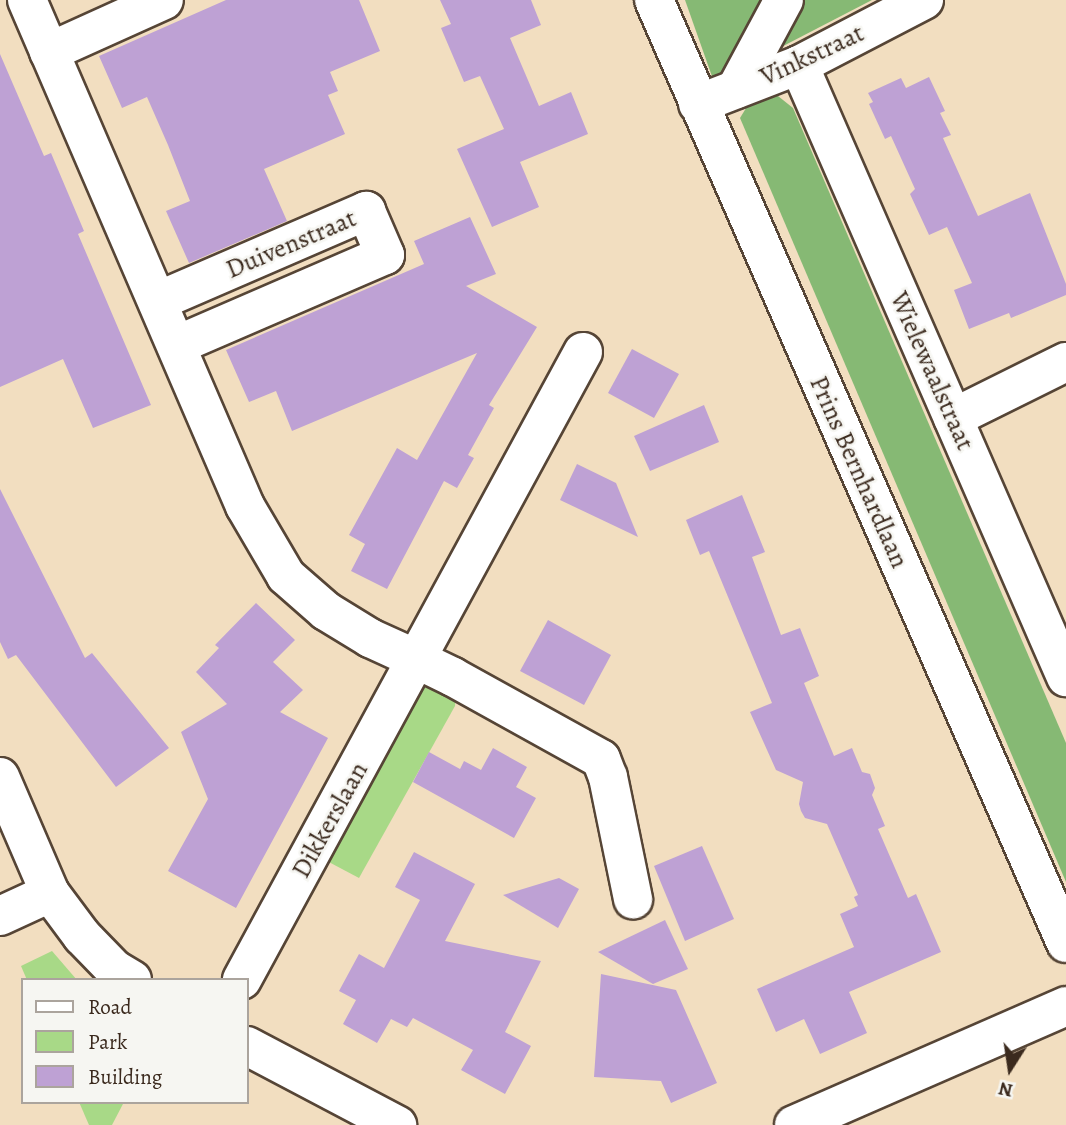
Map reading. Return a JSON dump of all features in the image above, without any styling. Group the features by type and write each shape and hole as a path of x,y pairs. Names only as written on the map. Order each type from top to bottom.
{"street":[{"path":"49,52 164,0"},
{"name":"Prins Bernhardlaan","path":"653,0 1066,943"},
{"path":"736,89 784,0"},
{"name":"Vinkstraat","path":"698,104 799,65 924,0"},
{"path":"33,2 49,52 245,506 286,576 326,611 370,638 416,659 601,759 608,777 633,899"},
{"name":"Wielewaalstraat","path":"799,65 1066,677"},
{"name":"Duivenstraat","path":"158,301 366,211 385,255 177,345"},
{"name":"Dikkerslaan","path":"243,978 583,352"},
{"path":"953,418 1066,362"},
{"path":"0,777 50,893 82,936 114,969 129,978"},
{"path":"0,916 50,893"},
{"path":"794,1125 1066,1006"},
{"path":"248,1047 397,1125"}],"green space":[{"path":"685,0 872,0 714,82"},
{"path":"763,96 778,96 793,108 1066,743 1066,882 740,118 751,100"},
{"path":"433,680 456,693 455,706 359,878 325,860 422,687"},
{"path":"52,951 75,978 26,978 21,966"},
{"path":"80,1104 123,1104 112,1125 89,1125"}],"building":[{"path":"226,0 359,0 380,51 330,72 338,91 328,95 345,134 264,169 287,221 189,263 166,211 190,201 168,145 147,97 122,108 99,56"},
{"path":"440,0 531,0 541,25 510,38 539,106 571,92 588,134 520,162 539,207 492,227 457,149 504,129 480,76 464,82 441,28 451,24"},
{"path":"0,54 44,156 51,153 84,231 78,234 151,405 93,428 63,359 0,387"},
{"path":"929,77 945,111 940,113 951,135 943,138 978,216 1030,193 1066,284 1066,295 1011,318 1009,313 969,329 954,290 972,283 947,227 929,235 910,194 915,189 891,136 885,139 869,104 873,102 868,93 901,78 906,88"},
{"path":"470,217 496,274 466,286 537,327 489,405 494,408 468,455 474,458 457,488 444,481 387,589 351,571 365,544 349,535 397,448 417,460 477,353 292,431 276,391 249,402 226,350 424,264 414,241"},
{"path":"632,349 679,374 654,418 608,393"},
{"path":"704,405 719,442 650,471 634,436"},
{"path":"577,464 616,483 638,537 560,500"},
{"path":"0,489 85,658 92,653 169,748 116,787 16,655 8,659 0,642"},
{"path":"742,495 765,552 752,557 781,635 800,628 819,676 804,683 834,756 852,748 862,772 870,774 875,788 872,795 885,826 878,829 908,898 916,894 941,952 849,992 867,1033 820,1054 804,1019 776,1032 757,989 854,947 840,914 858,906 854,897 858,895 827,824 805,818 801,811 799,804 803,782 776,770 750,712 772,703 709,551 700,555 686,520"},
{"path":"256,603 295,640 273,662 303,690 280,712 328,738 236,908 168,871 208,799 181,732 227,704 196,672 219,648 215,645"},
{"path":"548,620 611,655 584,705 520,671"},
{"path":"493,748 527,767 516,787 536,798 514,838 413,782 429,752 460,769 464,761 481,770"},
{"path":"702,846 734,919 685,941 654,866"},
{"path":"414,852 475,884 445,941 541,961 505,1032 531,1046 505,1094 461,1070 473,1050 413,1018 407,1027 391,1019 377,1043 343,1024 356,1000 339,991 359,954 384,968 420,900 395,887"},
{"path":"559,878 579,889 558,928 503,895"},
{"path":"665,920 688,969 653,984 598,952"},
{"path":"601,974 676,990 717,1083 671,1103 661,1081 594,1077"}]}
